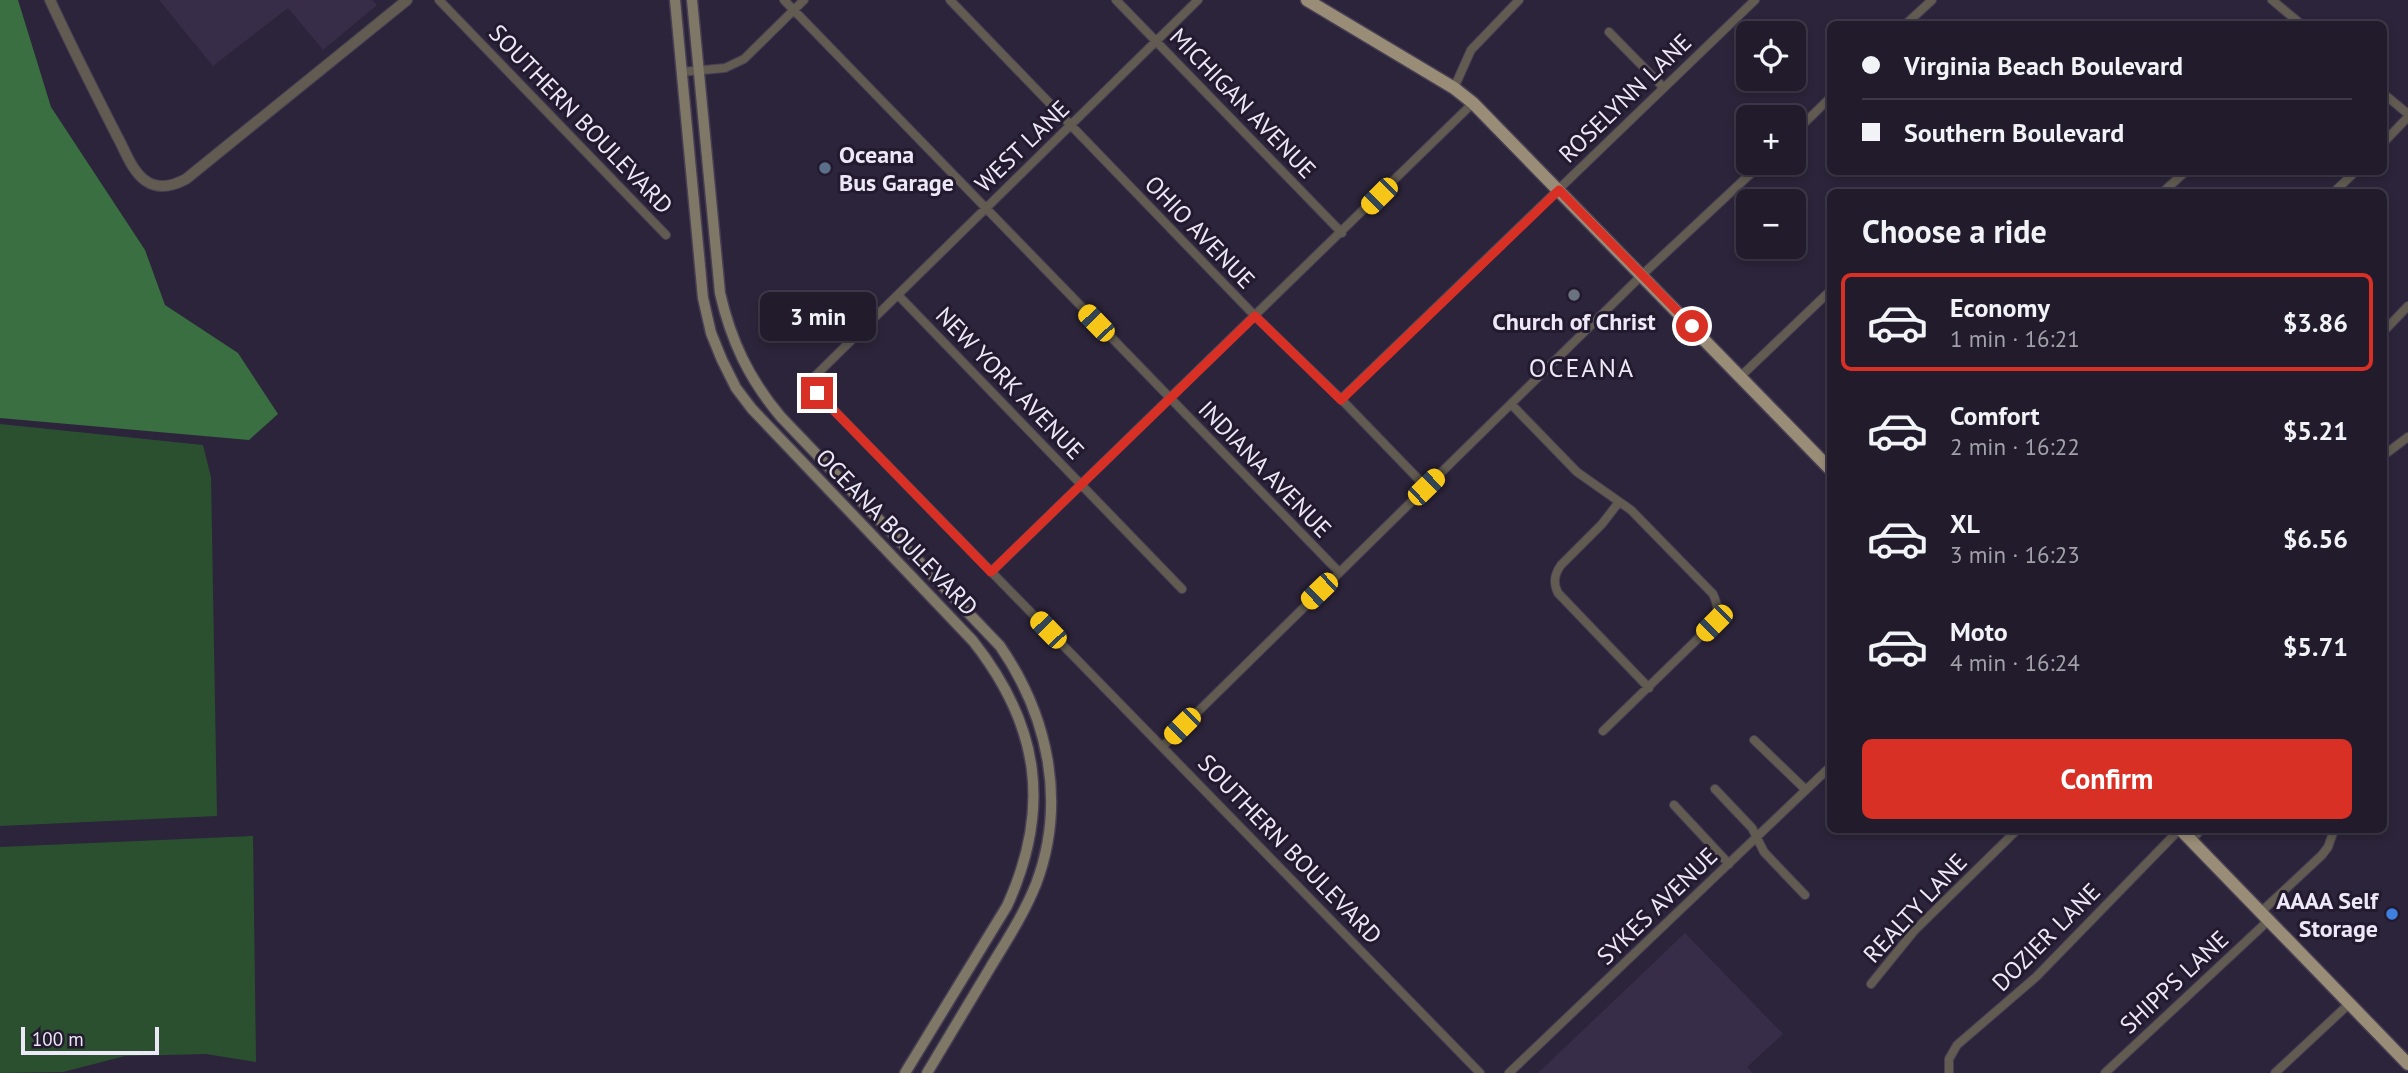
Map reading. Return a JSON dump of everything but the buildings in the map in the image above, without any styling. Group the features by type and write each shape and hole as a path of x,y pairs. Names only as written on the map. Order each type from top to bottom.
{"main road":[{"name":"OCEANA BOULEVARD","path":"675,0 703,298 711,334 722,360 736,388 768,429 973,640 993,666 1010,695 1021,724 1032,772 1034,796 1028,846 1016,885 1007,906 905,1073"},
{"name":"OCEANA BOULEVARD","path":"692,0 720,293 739,355 765,398 781,417 1000,646 1025,687 1037,714 1050,765 1048,835 1038,876 1023,914 927,1073"},
{"path":"1307,0 1454,88 1473,103 1827,466"},
{"path":"1034,796 1051,797"},
{"path":"2183,833 2408,1064"}],"street":[{"path":"50,0 84,73 132,164 140,177 159,186 171,186 186,179 407,0"},
{"name":"SOUTHERN BOULEVARD","path":"439,0 666,235"},
{"name":"INDIANA AVENUE","path":"784,0 1339,572"},
{"path":"681,72 725,68 744,59 804,0"},
{"name":"OHIO AVENUE","path":"950,0 1255,316 1426,487"},
{"name":"MICHIGAN AVENUE","path":"1116,0 1342,233"},
{"name":"WEST LANE","path":"813,378 1198,0"},
{"name":"ROSELYNN LANE","path":"1341,400 1755,0"},
{"path":"1909,21 1932,0"},
{"path":"2272,0 2297,21"},
{"path":"1454,88 1471,50 1514,2"},
{"path":"1609,32 1664,88"},
{"path":"2387,97 2408,115 2387,139"},
{"path":"1806,121 1827,101"},
{"path":"991,572 1473,103"},
{"path":"1163,746 1643,275 1749,175"},
{"path":"2167,189 2182,175"},
{"path":"2337,189 2352,175"},
{"path":"1741,376 1827,294"},
{"name":"NEW YORK AVENUE","path":"898,295 1182,589"},
{"path":"2387,328 2408,306"},
{"name":"SOUTHERN BOULEVARD","path":"813,378 817,393 1480,1073"},
{"path":"1511,404 1577,472 1635,514 1713,594 1717,602 1714,623 1604,731"},
{"path":"2387,453 2408,437"},
{"path":"1619,502 1602,524 1561,565 1555,583 1558,593 1649,688"},
{"path":"1754,740 1806,790"},
{"name":"SYKES AVENUE","path":"1509,1073 1827,770"},
{"path":"1715,789 1746,820 1764,852 1805,895"},
{"path":"1674,805 1729,864"},
{"name":"REALTY LANE","path":"1871,984 1914,932 2014,833"},
{"name":"DOZIER LANE","path":"1950,1073 1949,1059 1957,1045 2036,977 2177,833"},
{"path":"2191,840 2198,833"},
{"name":"SHIPPS LANE","path":"2105,1073 2265,916 2322,855 2333,833"},
{"path":"2274,1073 2350,1003"}],"shaded area":[{"path":"159,0 372,0 377,5 323,50 288,8 213,66"},
{"path":"1685,933 1783,1034 1747,1067 1753,1073 1538,1073"}],"green space":[{"path":"0,0 18,0 51,107 145,250 165,305 238,353 278,414 249,440 0,418"},
{"path":"0,424 203,445 211,477 217,816 0,826"},
{"path":"253,836 256,1062 206,1054 125,1056 63,1072 0,1073 0,847"}],"place":[{"name":"Oceana Bus Garage","path":"825,168"},
{"name":"Church of Christ","path":"1574,295"},
{"name":"AAAA Self Storage","path":"2392,914"}],"district":[{"name":"OCEANA","path":"1582,367"}],"route":[{"path":"817,393 991,572 1255,316 1341,400 1559,190 1692,326"}]}
